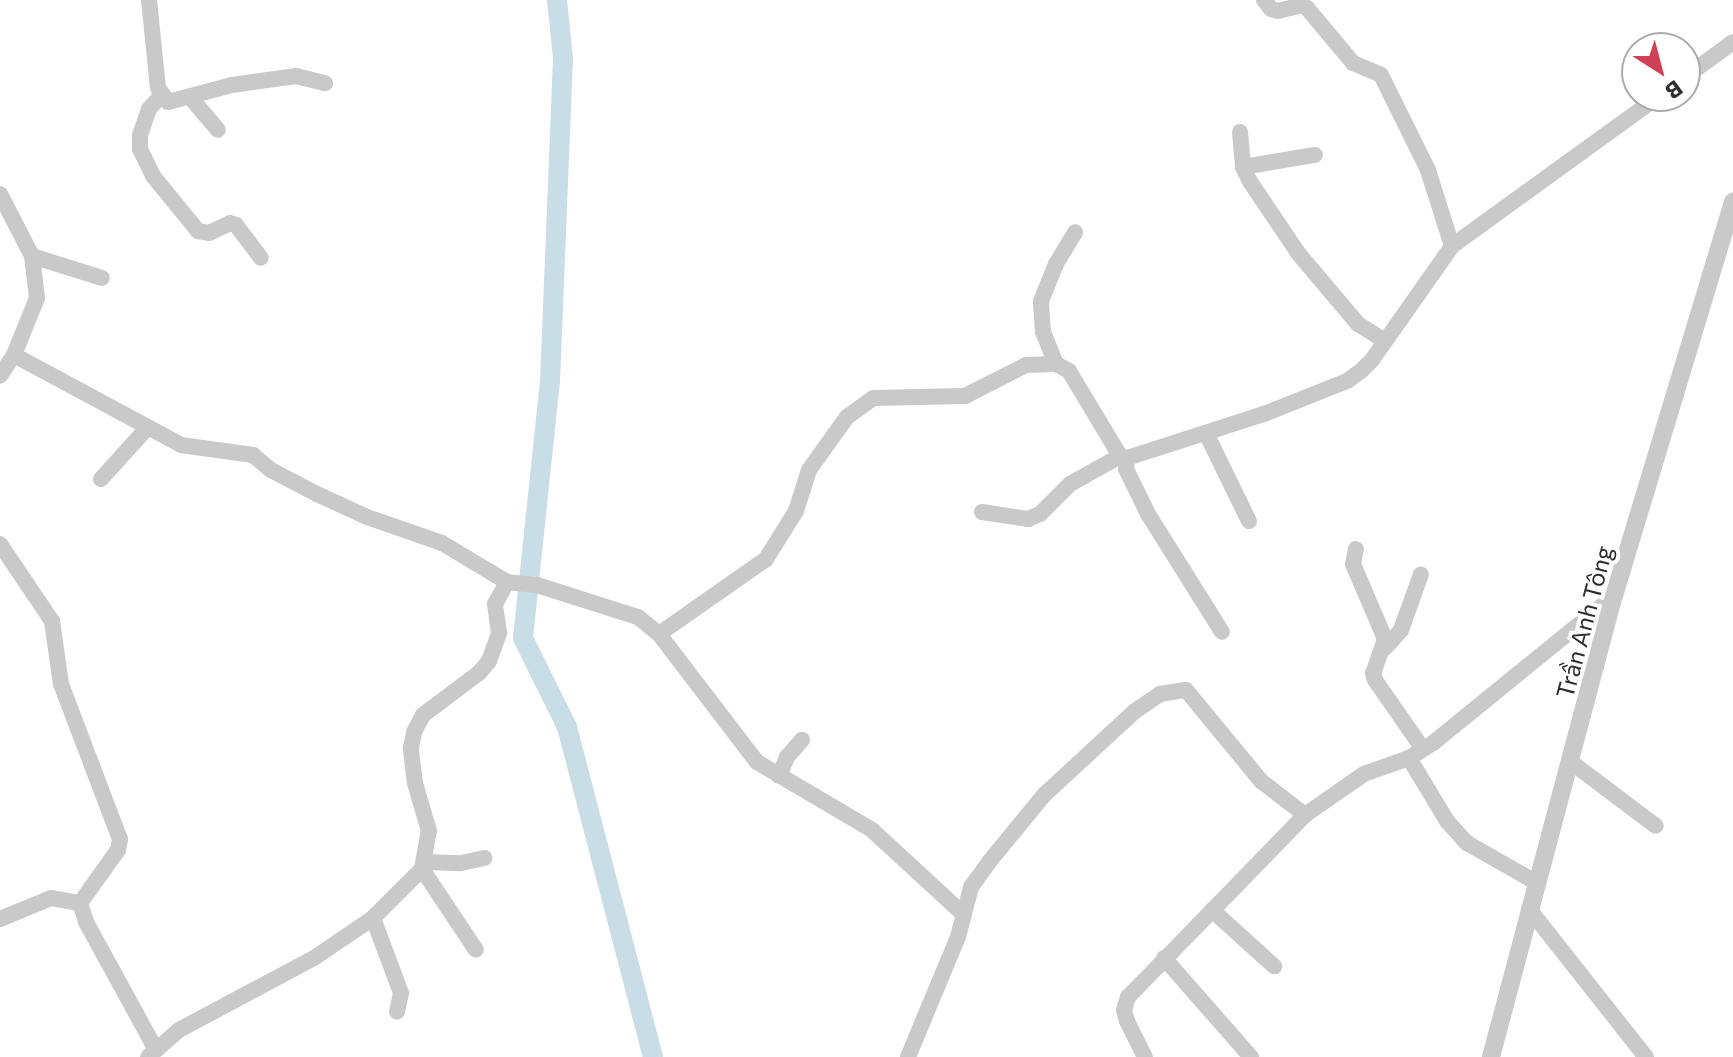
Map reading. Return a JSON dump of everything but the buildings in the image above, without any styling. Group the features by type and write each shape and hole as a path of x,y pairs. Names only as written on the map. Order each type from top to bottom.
{"street":[{"path":"149,0 161,96 168,102 232,85 296,76 325,83"},
{"path":"1264,0 1271,9 1278,11 1302,5 1307,8 1353,63 1381,75 1428,170 1452,246"},
{"path":"1701,65 1733,42"},
{"path":"161,96 143,121 140,149 145,163 198,231 209,233 230,223 236,225 261,258"},
{"path":"190,97 218,130"},
{"path":"982,512 1028,519 1040,514 1070,484 1124,457 1206,433 1347,381 1372,360 1452,246 1637,112"},
{"path":"1240,132 1243,167 1298,253 1358,324 1385,341"},
{"path":"1243,167 1315,155"},
{"path":"0,194 32,256 37,298 14,355 0,376"},
{"name":"Trần Anh Tông","path":"1491,1057 1614,596 1733,202"},
{"path":"1056,364 1043,332 1041,301 1056,264 1075,232"},
{"path":"32,256 102,278"},
{"path":"14,355 181,445 253,455 271,470 330,500 442,543 512,584 537,585 638,617 659,634 744,749 779,776 872,830 962,913"},
{"path":"659,634 766,559 796,511 809,470 860,405 873,398 965,396 1026,365 1056,364 1069,371 1124,457 1126,469 1148,514 1222,632"},
{"path":"101,479 148,427"},
{"path":"1206,433 1249,521"},
{"path":"0,544 52,621 61,684 120,839 118,850 80,903"},
{"path":"1356,549 1353,564 1383,629 1385,648"},
{"path":"1421,574 1401,630 1385,648 1373,673 1375,680 1416,753 1447,821 1467,843 1537,883"},
{"path":"80,903 86,922 151,1053 179,1030 314,958 373,918 424,866 429,831 415,783 411,748 414,732 423,715 479,673 489,661 499,633 495,604 512,584"},
{"path":"1145,1057 1124,1010 1128,997 1305,815 1364,774 1416,753 1614,596"},
{"path":"908,1057 958,937 971,887 1044,795 1135,711 1171,690 1186,690 1261,781 1305,815"},
{"path":"779,776 787,757 802,740"},
{"path":"1571,762 1656,826"},
{"path":"424,866 484,858"},
{"path":"424,866 476,950"},
{"path":"0,919 51,898 80,903"},
{"path":"1529,909 1646,1057"},
{"path":"1212,910 1274,966"},
{"path":"373,918 401,993 397,1012"},
{"path":"1164,958 1251,1057"}],"waterway":[{"path":"557,0 563,58 550,381 523,638 567,727 653,1057"}]}
